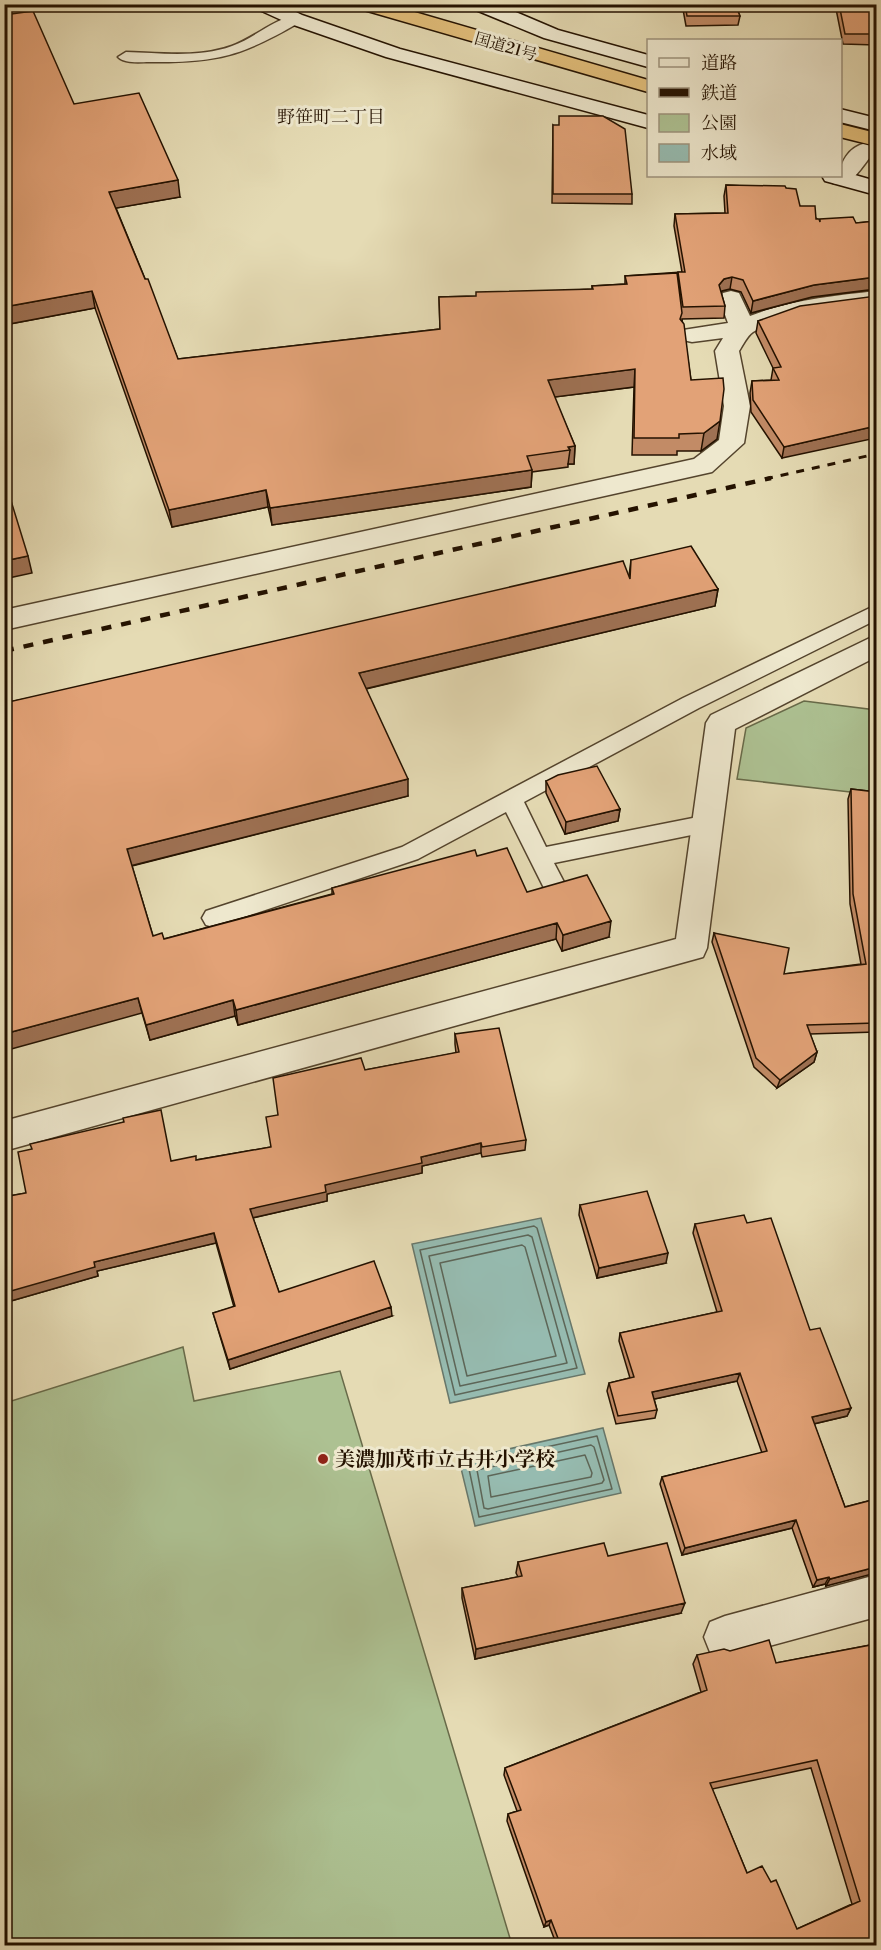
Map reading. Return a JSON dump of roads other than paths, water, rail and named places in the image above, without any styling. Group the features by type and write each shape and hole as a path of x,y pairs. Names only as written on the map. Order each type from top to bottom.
{"highway":[{"name":"国道21号","path":"364,4 647,86"},
{"name":"国道21号","path":"414,4 451,18 647,75"},
{"path":"842,131 872,148"},
{"path":"842,141 872,148"}],"street":[{"path":"262,4 294,19 393,53 647,122"},
{"path":"478,4 551,34 647,61"},
{"path":"842,116 876,125"},
{"path":"842,173 872,148"},
{"path":"837,177 876,188"},
{"path":"731,298 742,327"},
{"path":"692,334 742,327 777,314 822,304 876,298"},
{"path":"4,620 703,466 731,443 737,406 727,351 742,327"},
{"path":"4,1136 691,948 722,723 876,645"},
{"path":"725,1637 876,1596"}],"lane":[{"path":"126,57 180,57 230,52 260,40 294,19"},
{"path":"214,918 410,854 691,703 844,630 876,612"},
{"path":"511,800 554,886"},
{"path":"540,858 708,824"}],"water":[{"path":"541,1218 585,1374 450,1403 412,1244"},
{"path":"603,1428 621,1493 475,1526 459,1460"}],"railway":[{"path":"765,479 876,454"},
{"path":"4,651 771,478"}],"place":[{"name":"美濃加茂市立古井小学校","path":"323,1459"}],"district":[{"name":"野笹町二丁目","path":"331,117"}]}
